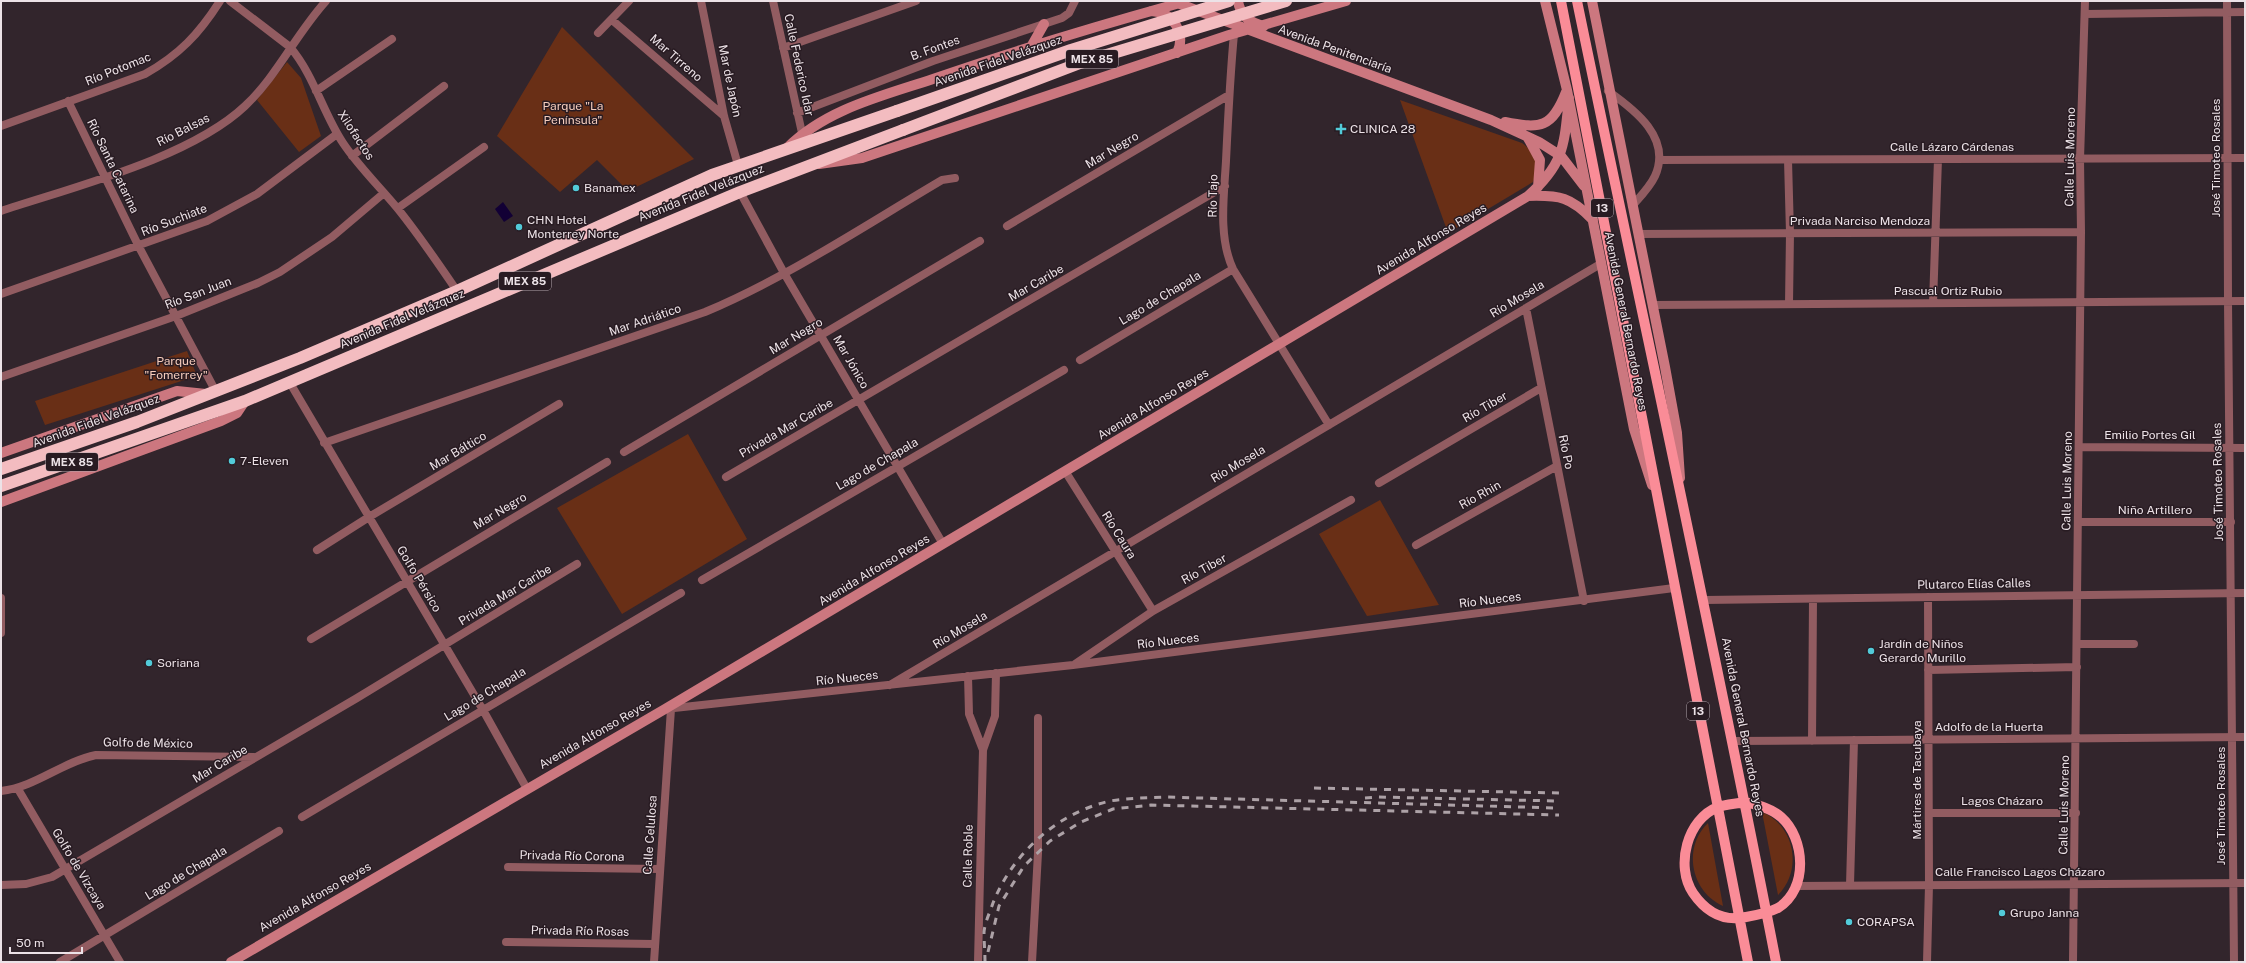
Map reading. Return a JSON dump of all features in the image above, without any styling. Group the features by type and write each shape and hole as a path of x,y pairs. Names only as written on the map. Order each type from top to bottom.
{"highway":[{"name":"Avenida Fidel Velázquez","path":"1,469 137,422 300,358 457,291 680,189 738,165 1071,50 1229,1"},
{"name":"Avenida Fidel Velázquez","path":"1,486 246,401 520,283 808,165 1080,63 1286,1"}],"main road":[{"name":"Avenida General Bernardo Reyes","path":"1562,1 1643,414 1674,588 1748,962"},
{"name":"Avenida General Bernardo Reyes","path":"1577,1 1661,408 1704,600 1776,962"},
{"path":"1745,802 1763,806 1781,816 1792,830 1798,844 1801,858 1796,886 1780,907 1766,913 1740,919 1715,915 1701,905 1690,889 1685,870 1685,850 1692,833 1702,818 1717,807 1745,802"}],"street":[{"name":"Río Potomac","path":"1,126 145,74 161,65 179,52 204,26 220,1"},
{"name":"Xilofactos","path":"230,1 290,48 306,69 337,134 352,156 398,208 457,291"},
{"name":"Río Balsas","path":"1,211 103,177 187,144 232,117 260,91 290,48 326,1"},
{"path":"598,33 629,1"},
{"name":"Mar de Japón","path":"701,1 724,116 738,165"},
{"name":"Calle Federico Idar","path":"774,1 802,133"},
{"path":"783,48 916,1"},
{"name":"B. Fontes","path":"797,113 933,61 1066,16 1075,1"},
{"path":"1238,1 1245,16 1252,22 1264,26"},
{"path":"808,165 862,158 1234,34 1346,1"},
{"name":"Avenida General Bernardo Reyes","path":"1545,1 1568,94 1634,429 1640,451 1659,502"},
{"name":"Avenida General Bernardo Reyes","path":"1592,1 1608,91 1676,425 1682,498"},
{"name":"Calle Luis Moreno","path":"2073,962 2081,302 2080,159 2085,1"},
{"name":"José Timoteo Rosales","path":"2227,1 2234,962"},
{"path":"787,148 802,133 815,124 853,106 1031,46 1179,2"},
{"name":"Avenida Penitenciaría","path":"1179,2 1248,30 1491,120 1527,137 1561,156 1587,191"},
{"path":"1148,11 1155,11 1168,16 1178,26 1181,40 1177,53"},
{"path":"2084,14 2245,12"},
{"name":"Mar Tirreno","path":"612,20 724,116"},
{"path":"1031,46 1044,24"},
{"name":"Río Tajo","path":"1234,34 1229,95 1225,186 1225,247 1232,269 1329,425"},
{"path":"316,91 392,39"},
{"path":"352,156 444,86"},
{"path":"1608,91 1643,118 1654,138 1659,160 1655,175 1632,206"},
{"name":"Avenida Penitenciaría","path":"1491,120 1527,126 1544,124 1555,114 1568,94"},
{"name":"Avenida Alfonso Reyes","path":"231,962 527,789 668,709 1528,196 1538,188 1554,169 1561,156 1568,94"},
{"name":"Mar Negro","path":"1007,226 1229,95"},
{"name":"Río Santa Catarina","path":"68,101 103,177 176,316 211,392"},
{"name":"Río Suchiate","path":"1,294 139,247 207,221 257,194 337,134"},
{"path":"1527,137 1535,148 1540,160 1541,174 1538,188"},
{"path":"398,208 484,147"},
{"name":"Calle Lázaro Cárdenas","path":"1659,160 2245,158"},
{"path":"1933,303 1938,159"},
{"path":"1788,160 1790,233 1789,304"},
{"name":"Mar Adriático","path":"324,443 679,322 734,300 784,273 942,180 955,178"},
{"name":"Mar Caribe","path":"859,400 1225,186"},
{"name":"Mar Jónico","path":"740,192 784,273 943,544"},
{"name":"Río San Juan","path":"1,376 176,316 258,283 280,272 332,237 384,193"},
{"path":"1528,196 1555,196 1565,198 1580,206 1594,220"},
{"name":"Privada Narciso Mendoza","path":"1638,234 2081,232"},
{"name":"Mar Negro","path":"624,452 980,241"},
{"name":"Río Mosela","path":"887,686 1602,263"},
{"name":"Lago de Chapala","path":"1080,360 1232,269"},
{"name":"Pascual Ortiz Rubio","path":"1652,305 2245,301"},
{"name":"Río Po","path":"1526,308 1584,601"},
{"name":"Lago de Chapala","path":"702,580 1064,370"},
{"name":"Golfo Pérsico","path":"290,383 324,443 483,710 527,789"},
{"name":"Río Tiber","path":"1379,483 1541,388"},
{"path":"1,453 177,391 211,392"},
{"name":"Privada Mar Caribe","path":"726,477 859,400"},
{"path":"1,502 221,421 237,413 246,401"},
{"name":"Mar Báltico","path":"317,550 368,517 560,404"},
{"name":"Emilio Portes Gil","path":"2079,447 2245,448"},
{"name":"Mar Negro","path":"311,639 607,462"},
{"name":"Río Rhin","path":"1416,546 1557,466"},
{"name":"Río Caura","path":"1065,472 1153,611"},
{"name":"Río Tiber","path":"1073,665 1153,611 1351,500"},
{"name":"Niño Artillero","path":"2078,522 2231,522"},
{"name":"Privada Mar Caribe","path":"444,646 577,564"},
{"name":"Río Nueces","path":"668,709 1073,665 1584,601 1674,588"},
{"name":"Lago de Chapala","path":"302,817 681,593"},
{"name":"Plutarco Elías Calles","path":"1704,600 2245,593"},
{"name":"Mártires de Tacubaya","path":"1927,962 1929,885 1928,597"},
{"path":"1,598 1,633"},
{"path":"1812,741 1813,599"},
{"path":"2077,644 2134,644"},
{"name":"Mar Caribe","path":"1,885 42,881 64,870 444,646"},
{"path":"1928,670 2077,667"},
{"name":"Calle Roble","path":"978,962 983,750 995,716 996,673"},
{"name":"Calle Roble","path":"968,676 969,714 983,750"},
{"name":"Calle Celulosa","path":"654,962 668,709"},
{"path":"1032,962 1038,853 1038,718"},
{"name":"Adolfo de la Huerta","path":"1733,741 2245,737"},
{"path":"1850,885 1854,740"},
{"name":"Golfo de México","path":"1,791 18,789 71,762 96,754 254,757"},
{"name":"Golfo de Vizcaya","path":"18,789 64,870 120,962"},
{"name":"Lagos Cházaro","path":"1929,814 2076,813"},
{"name":"Lago de Chapala","path":"60,962 279,831"},
{"name":"Privada Río Corona","path":"508,866 659,869"},
{"name":"Calle Francisco Lagos Cházaro","path":"1796,886 2245,883"},
{"name":"Privada Río Rosas","path":"506,942 654,944"}],"green space":[{"name":"Parque \"La Península\"","path":"562,27 694,159 628,191 597,160 560,192 497,136"},
{"path":"287,62 301,78 321,136 299,152 257,100"},
{"path":"1400,100 1522,143 1531,151 1535,160 1536,171 1533,182 1448,233"},
{"name":"Parque \"Fomerrey\"","path":"187,351 197,376 45,425 35,401"},
{"path":"688,434 747,539 622,614 557,508"},
{"path":"1380,500 1439,605 1367,616 1319,534"},
{"path":"1762,812 1782,827 1792,849 1793,861 1791,873 1786,885 1778,895"},
{"path":"1708,823 1723,906 1712,899 1704,891 1697,880 1694,869 1693,857 1695,845 1700,833"}],"shaded area":[{"path":"503,202 513,216 504,222 495,209"}],"railway":[{"path":"1314,788 1559,793"},
{"path":"985,962 985,925 993,903 1012,868 1025,852 1055,825 1072,815 1110,801 1164,797 1557,808"},
{"path":"1365,798 1378,797 1558,801"},
{"path":"988,952 999,906 1024,866 1050,841 1081,822 1113,809 1151,805 1559,815"}],"place":[{"name":"CLINICA 28","path":"1341,129"},
{"name":"Banamex","path":"576,188"},
{"name":"CHN Hotel Monterrey Norte","path":"519,227"},
{"name":"7-Eleven","path":"232,461"},
{"name":"Jardín de Niños Gerardo Murillo","path":"1871,651"},
{"name":"Soriana","path":"149,663"},
{"name":"Grupo Janna","path":"2002,913"},
{"name":"CORAPSA","path":"1849,922"}]}
